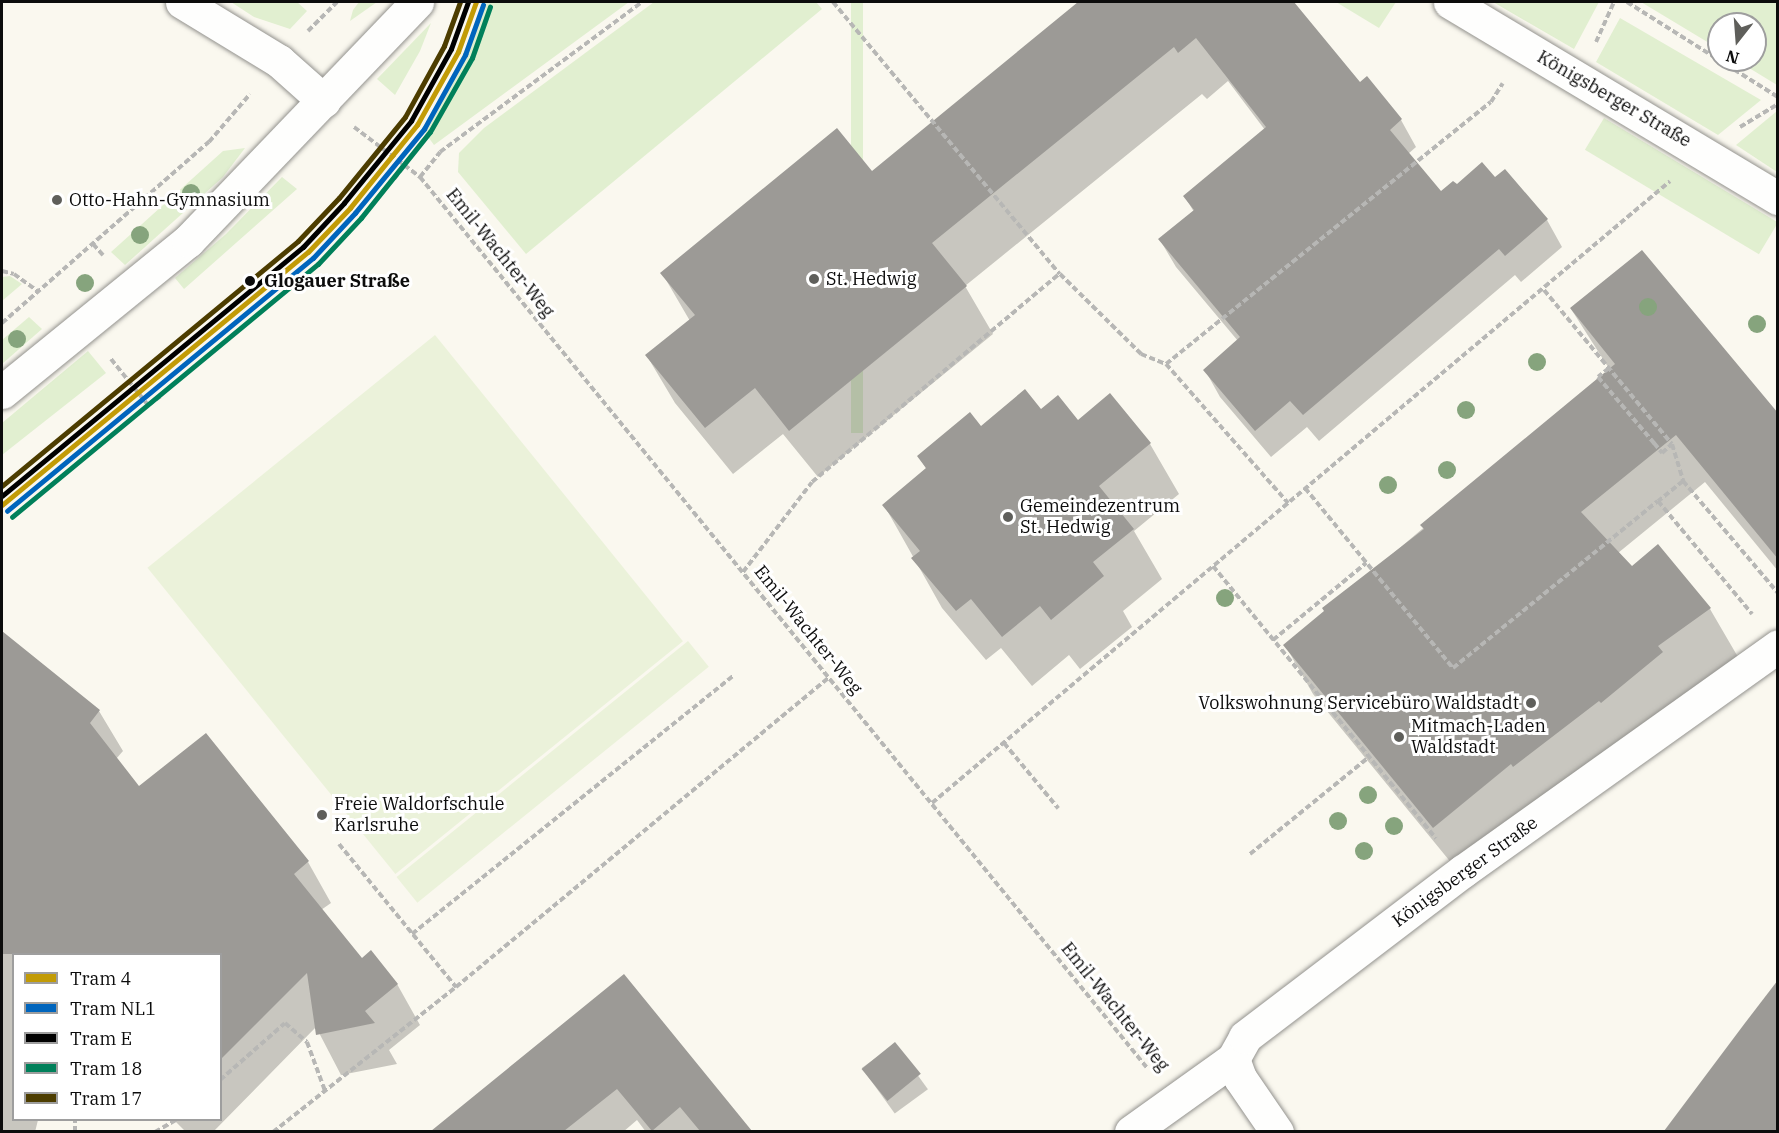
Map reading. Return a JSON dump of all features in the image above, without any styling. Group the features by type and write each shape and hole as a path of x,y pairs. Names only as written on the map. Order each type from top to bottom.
{"street":[{"path":"182,2 279,61 324,101"},
{"path":"2,392 188,241 417,2"},
{"name":"Königsberger Straße","path":"1450,2 1778,198"},
{"name":"Königsberger Straße","path":"1233,1059 1245,1037 1463,871 1778,646"},
{"path":"1131,1131 1233,1059 1240,1078 1276,1131"}],"path":[{"path":"2,322 209,141 279,61 337,2"},
{"path":"420,177 440,152 642,2"},
{"path":"833,2 1060,274 1141,354 1166,364 1288,503"},
{"path":"1627,2 1707,52"},
{"path":"1166,364 1491,102 1524,46"},
{"path":"1738,72 1778,97"},
{"name":"Emil-Wachter-Weg","path":"324,101 360,134 420,177 1174,1100"},
{"path":"932,803 1544,290 1704,152"},
{"path":"394,179 405,165"},
{"path":"2,271 14,274 39,292"},
{"path":"743,572 812,482 1060,274"},
{"path":"1544,290 1672,444 1683,480 1778,594"},
{"path":"1609,368 1598,376 1614,396 1662,453 1672,444"},
{"path":"1305,489 1453,668 1683,480"},
{"path":"1658,501 1748,610"},
{"path":"1273,640 1366,563"},
{"path":"1213,566 1463,871"},
{"path":"412,934 734,675"},
{"path":"273,1131 456,987 829,677"},
{"path":"1004,743 1058,808"},
{"path":"1250,854 1369,757"},
{"path":"339,843 456,987"},
{"path":"222,1078 285,1023 307,1042 325,1091"},
{"path":"155,1131 172,1121"}],"green space":[{"path":"231,2 297,2 307,11 290,29 254,17"},
{"path":"359,2 377,2 350,21 353,10"},
{"path":"486,2 629,2 434,145 423,130 445,94"},
{"path":"654,2 816,2 822,9 526,254 458,172 459,153 484,128"},
{"path":"851,2 863,2 863,433 851,433"},
{"path":"1336,2 1396,2 1379,28"},
{"path":"1493,2 1599,2 1574,49"},
{"path":"1641,2 1777,2 1777,85 1756,72 1767,72 1767,12 1707,12 1707,42"},
{"path":"1620,18 1707,69 1707,72 1713,72 1761,100 1718,135 1596,62"},
{"path":"431,23 420,51 395,95 377,79"},
{"path":"1777,111 1777,172 1736,145"},
{"path":"1604,118 1778,223 1759,254 1585,150"},
{"path":"245,148 223,177 125,265 111,252 223,151"},
{"path":"282,177 297,189 184,289 175,278 226,234"},
{"path":"10,276 22,284 2,301 2,277"},
{"path":"29,317 42,329 2,364 2,340"},
{"path":"435,335 683,641 395,874 147,568"},
{"path":"88,351 106,373 2,455 2,423"},
{"path":"688,641 709,667 417,903 397,877"}],"building":[{"path":"1078,2 1294,2 1360,82 1367,76 1402,119 1390,130 1441,191 1453,181 1457,184 1482,162 1495,177 1505,169 1548,219 1505,256 1499,249 1303,415 1290,401 1255,431 1203,370 1240,337 1158,239 1194,210 1183,196 1266,127 1196,38 1178,53 1174,47 932,243 967,286 789,431 755,388 705,428 645,355 695,315 660,273 837,128 872,171"},
{"path":"1642,250 1778,413 1778,559 1676,435 1581,512 1632,566 1658,544 1711,608 1658,646 1663,652 1601,703 1599,701 1513,767 1511,764 1433,828 1283,645 1324,611 1322,608 1424,529 1420,525 1615,364 1570,308"},
{"name":"Gemeindezentrum St. Hedwig","path":"1025,389 1041,409 1058,395 1078,420 1110,393 1151,443 1099,486 1134,529 1093,562 1104,576 1051,620 1040,606 1002,637 971,599 956,611 911,558 920,551 882,505 926,468 917,456 970,412 981,426"},
{"path":"2,631 100,710 90,723 139,786 206,733 309,861 294,874 362,958 371,950 398,984 365,1011 375,1023 316,1035 307,973 222,1058 222,953 2,954"},
{"path":"624,974 752,1131 700,1131 680,1107 652,1131 617,1089 564,1131 431,1131"},
{"path":"1778,980 1778,1131 1664,1131 1745,1023"},
{"path":"895,1042 921,1074 887,1101 862,1069"}],"tram line":[{"name":"17","path":"2,486 298,241 339,198 405,117 444,46 460,2"},
{"name":"E","path":"2,496 303,247 344,203 411,121 451,49 468,2"},
{"name":"4","path":"2,505 308,252 350,208 417,125 458,52 476,2"},
{"name":"NL1","path":"7,511 313,258 355,213 424,129 465,55 483,5"},
{"name":"18","path":"12,517 318,264 361,218 430,132 472,58 490,7"}],"place":[{"name":"Otto-Hahn-Gymnasium","path":"57,200"},
{"name":"St. Hedwig","path":"814,279"},
{"name":"Glogauer Straße","path":"250,281"},
{"name":"Gemeindezentrum St. Hedwig","path":"1008,517"},
{"name":"Volkswohnung Servicebüro Waldstadt","path":"1531,703"},
{"name":"Mitmach-Laden Waldstadt","path":"1399,737"},
{"name":"Freie Waldorfschule Karlsruhe","path":"322,815"}]}
